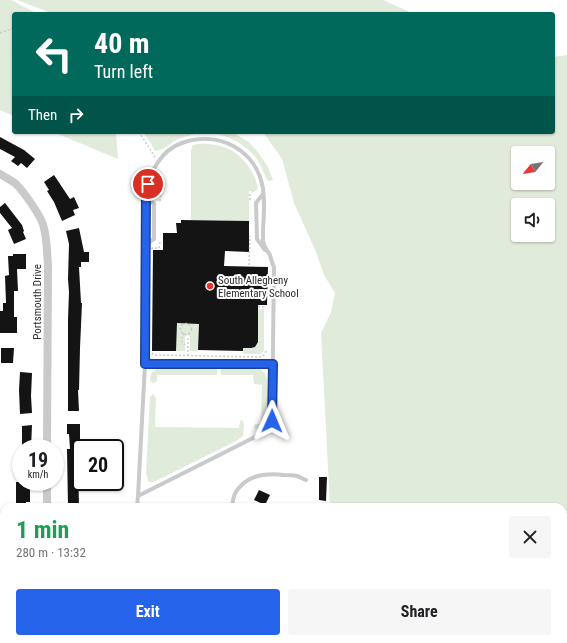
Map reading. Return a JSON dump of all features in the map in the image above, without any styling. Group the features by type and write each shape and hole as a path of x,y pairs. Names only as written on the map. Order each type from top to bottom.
{"street":[{"name":"Portsmouth Drive","path":"0,174 16,184 30,202 44,226 48,265 47,439"},
{"path":"47,491 47,503"}],"lane":[{"path":"138,496 267,430 272,421 274,267 263,241 264,194 260,176 250,160 238,149 222,141 205,139 189,141 174,146 158,162 150,175 146,197 145,364 138,496 138,503"},
{"path":"264,194 256,204 257,239 270,256"},
{"path":"146,197 154,204 154,239 146,244"},
{"path":"145,364 273,364"},
{"path":"232,503 233,498 238,489 242,484 252,478 272,474 296,476 306,480"}],"path":[{"path":"0,34 12,29"},
{"path":"140,134 158,162"},
{"path":"160,195 160,203"},
{"path":"152,248 160,248 160,241"},
{"path":"258,307 266,307"},
{"path":"188,324 191,326 192,332 188,334 184,333 180,329 181,326 188,324"},
{"path":"184,333 181,340 188,347"},
{"path":"188,338 188,356"},
{"path":"150,351 154,355 261,357 266,351"}],"green space":[{"path":"0,0 11,0 34,12 12,12 12,115 0,110"},
{"path":"17,0 383,0 410,12 49,12"},
{"path":"567,55 567,503 330,503 321,333 331,312 335,293 324,275 316,252 294,203 282,159 264,134 555,134 555,57"},
{"path":"58,134 116,134 118,159"},
{"path":"144,134 197,134 179,139 158,151 155,151"},
{"path":"216,134 235,134 249,142 268,167 273,180 268,181 257,159 251,152 244,146"},
{"path":"197,144 219,145 228,149 244,160 250,168 255,177 258,188 256,191 251,193 251,191 249,191 249,221 191,220 191,151 192,146"},
{"path":"258,309 264,309 264,351 260,354 243,354 243,348 254,347 258,342"},
{"path":"177,317 199,324 198,351 190,351 190,337 187,335 185,337 185,351 176,351"},
{"path":"160,368 217,368 217,375 157,375 157,381 153,383 151,382 151,373"},
{"path":"221,368 256,368 264,373 267,379 268,400 264,423 260,427 254,428 255,424 261,424 262,385 254,384 253,375 221,375"},
{"path":"153,394 156,398 155,427 239,428 240,421 242,420 244,424 243,436 236,441 154,482 147,481 148,479 146,473 150,397"}],"building":[{"path":"0,137 24,150 35,159 27,168 21,163 18,166 11,161 15,157 0,149"},
{"path":"54,175 70,199 74,197 79,208 73,210 75,215 62,221 44,182"},
{"path":"5,203 22,225 26,239 14,244 8,230 12,228 0,213 0,207"},
{"name":"South Allegheny Elementary School","path":"181,220 249,221 249,252 225,251 224,266 268,267 267,305 258,305 258,342 255,347 243,348 243,351 198,350 199,324 177,323 176,351 152,351 153,250 163,250 163,233 177,233 176,223 181,223"},
{"path":"79,228 84,252 89,252 89,262 81,262 81,267 79,267 82,303 78,390 79,411 68,411 69,244 66,231"},
{"path":"13,254 26,254 26,269 17,269 18,291 14,291 14,317 17,317 17,333 0,333 0,311 3,311 3,303 6,303 5,276 9,275 8,256 13,256"},
{"path":"1,348 14,348 13,363 1,363"},
{"path":"20,372 32,373 32,413 20,414"},
{"path":"67,424 80,424 80,439 72,439 72,491 79,491 79,503 68,503 67,449 70,449 69,434 67,434"},
{"path":"32,425 31,439 22,439 22,426"},
{"path":"319,477 327,477 326,501 319,500"},
{"path":"259,490 270,495 266,503 261,503 254,500"},
{"path":"16,491 30,491 30,502 16,503"}],"place":[{"name":"South Allegheny Elementary School","path":"210,286"}],"route":[{"path":"148,184 146,192 145,364 273,364 272,421"}]}
